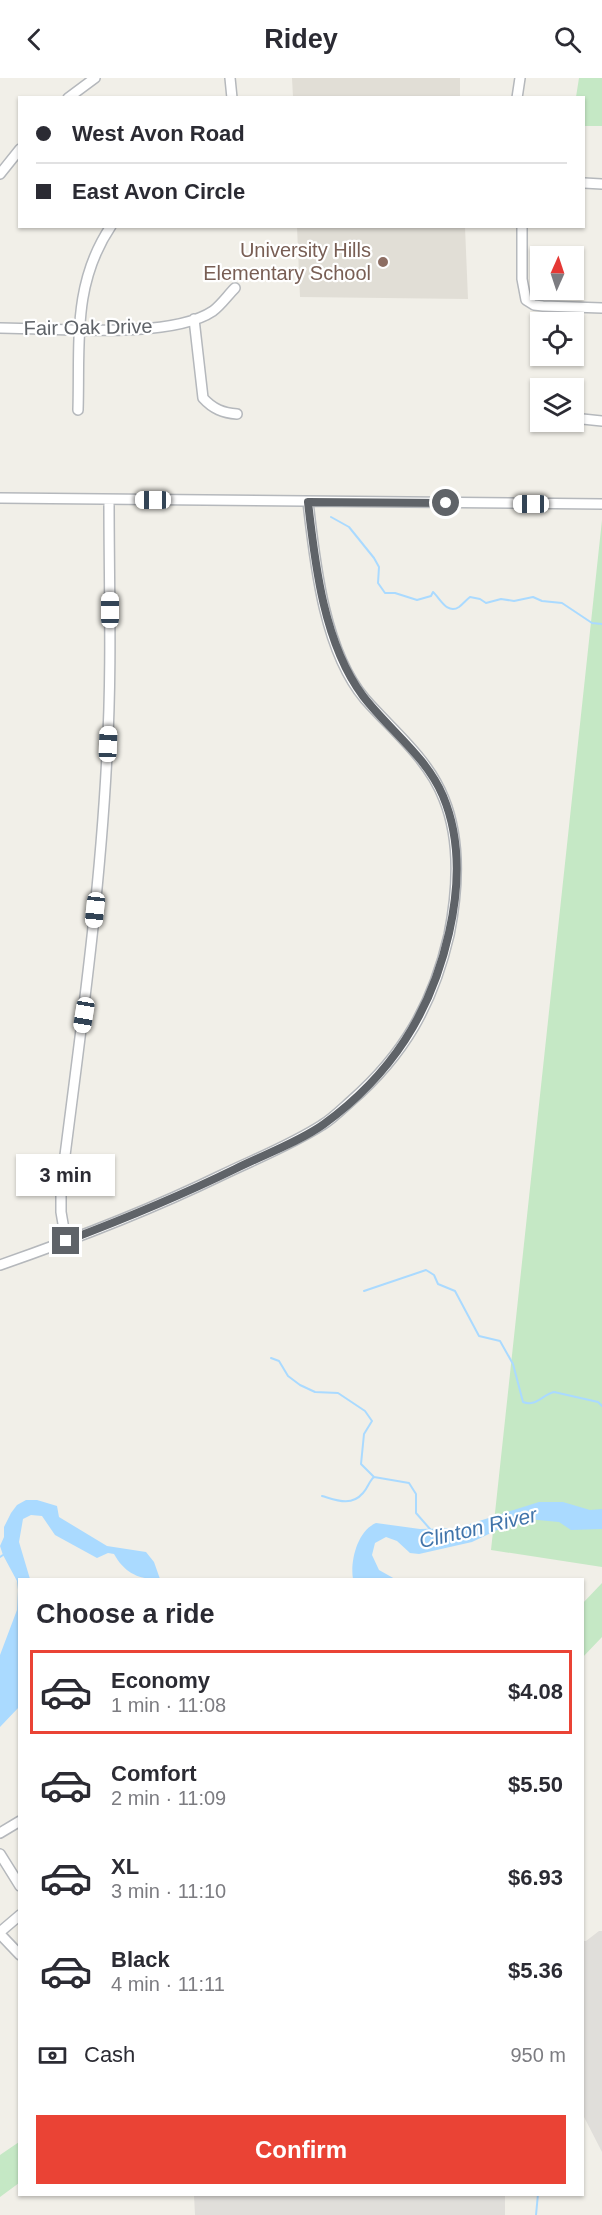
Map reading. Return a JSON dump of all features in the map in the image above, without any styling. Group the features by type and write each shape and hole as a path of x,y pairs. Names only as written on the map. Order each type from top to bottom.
{"street":[{"path":"71,96 95,78"},
{"path":"230,78 232,96"},
{"path":"517,96 519,78"},
{"path":"0,174 18,152"},
{"path":"585,183 602,184"},
{"path":"78,410 79,329 85,278 98,246 110,228"},
{"path":"522,228 522,279 526,300 543,306 602,308"},
{"name":"Fair Oak Drive","path":"0,328 148,329 194,319 214,310 236,288"},
{"path":"194,319 203,398 222,413 237,414"},
{"path":"584,419 602,420"},
{"path":"0,498 602,504"},
{"path":"66,1241 61,1212 61,1187 87,997 107,757 110,685 109,500"},
{"path":"0,1265 189,1191 323,1125 365,1089 396,1054 415,1027 432,993 443,961 453,915 456,861 453,825 443,796 430,772 404,739 365,699 344,666 327,615 314,549 308,502"},
{"path":"0,1833 18,1822"},
{"path":"0,1854 18,1883"},
{"path":"18,1917 0,1933 18,1953"}],"shaded area":[{"path":"292,78 460,78 460,96 293,96"},
{"name":"University Hills Elementary School","path":"297,228 465,228 468,299 300,297"},
{"path":"602,1931 602,2152 584,2117 584,1941"},
{"path":"194,2196 505,2196 505,2215 195,2215"}],"green space":[{"path":"579,78 602,78 602,126 585,126 585,96 576,96"},
{"path":"602,520 602,1567 491,1550"},
{"path":"602,1583 602,1637 584,1656 584,1602"},
{"path":"18,2143 18,2184 0,2197 0,2155"}],"water":[{"path":"26,1500 37,1500 57,1506 59,1517 107,1546 146,1552 154,1562 160,1578 145,1578 132,1574 122,1566 114,1554 108,1553 97,1558 55,1535 42,1516 31,1515 23,1519 19,1542 30,1578 18,1578 18,1590 17,1581 0,1546 4,1537 4,1527 17,1505"},
{"name":"Clinton River","path":"539,1502 563,1502 590,1510 602,1509 602,1529 571,1530 559,1522 527,1519 512,1523 472,1542 419,1554 410,1553 397,1541 386,1537 375,1543 372,1555 379,1570 393,1578 353,1578 356,1548 364,1533 376,1523 420,1529 457,1528"},
{"path":"18,1590 18,1708 0,1727 0,1655 17,1610"}],"waterway":[{"path":"331,517 349,527 374,558 379,567 378,583 385,593 395,593 417,600 431,596 433,592 444,605 451,609 459,607 470,597 486,603 501,599 514,601 533,597 542,601 562,603 592,623 602,624"},
{"path":"364,1291 426,1270 434,1275 438,1284 455,1291 479,1336 500,1341 513,1364 523,1402 532,1403 554,1392 598,1402 602,1406"},
{"name":"Clinton River","path":"271,1358 279,1361 288,1376 300,1385 315,1392 338,1393 365,1411 372,1421 364,1434 361,1464 374,1477 409,1483 416,1494 416,1513 430,1529"},
{"path":"322,1496 343,1501 354,1500 363,1493 374,1477"},
{"path":"536,2215 538,2196"}],"place":[{"name":"University Hills Elementary School","path":"383,262"}],"route":[{"path":"66,1241 189,1191 323,1125 379,1075 415,1027 432,993 443,961 453,915 456,861 453,825 443,796 430,772 404,739 365,699 344,666 330,627 312,538 308,502 446,503"}]}
